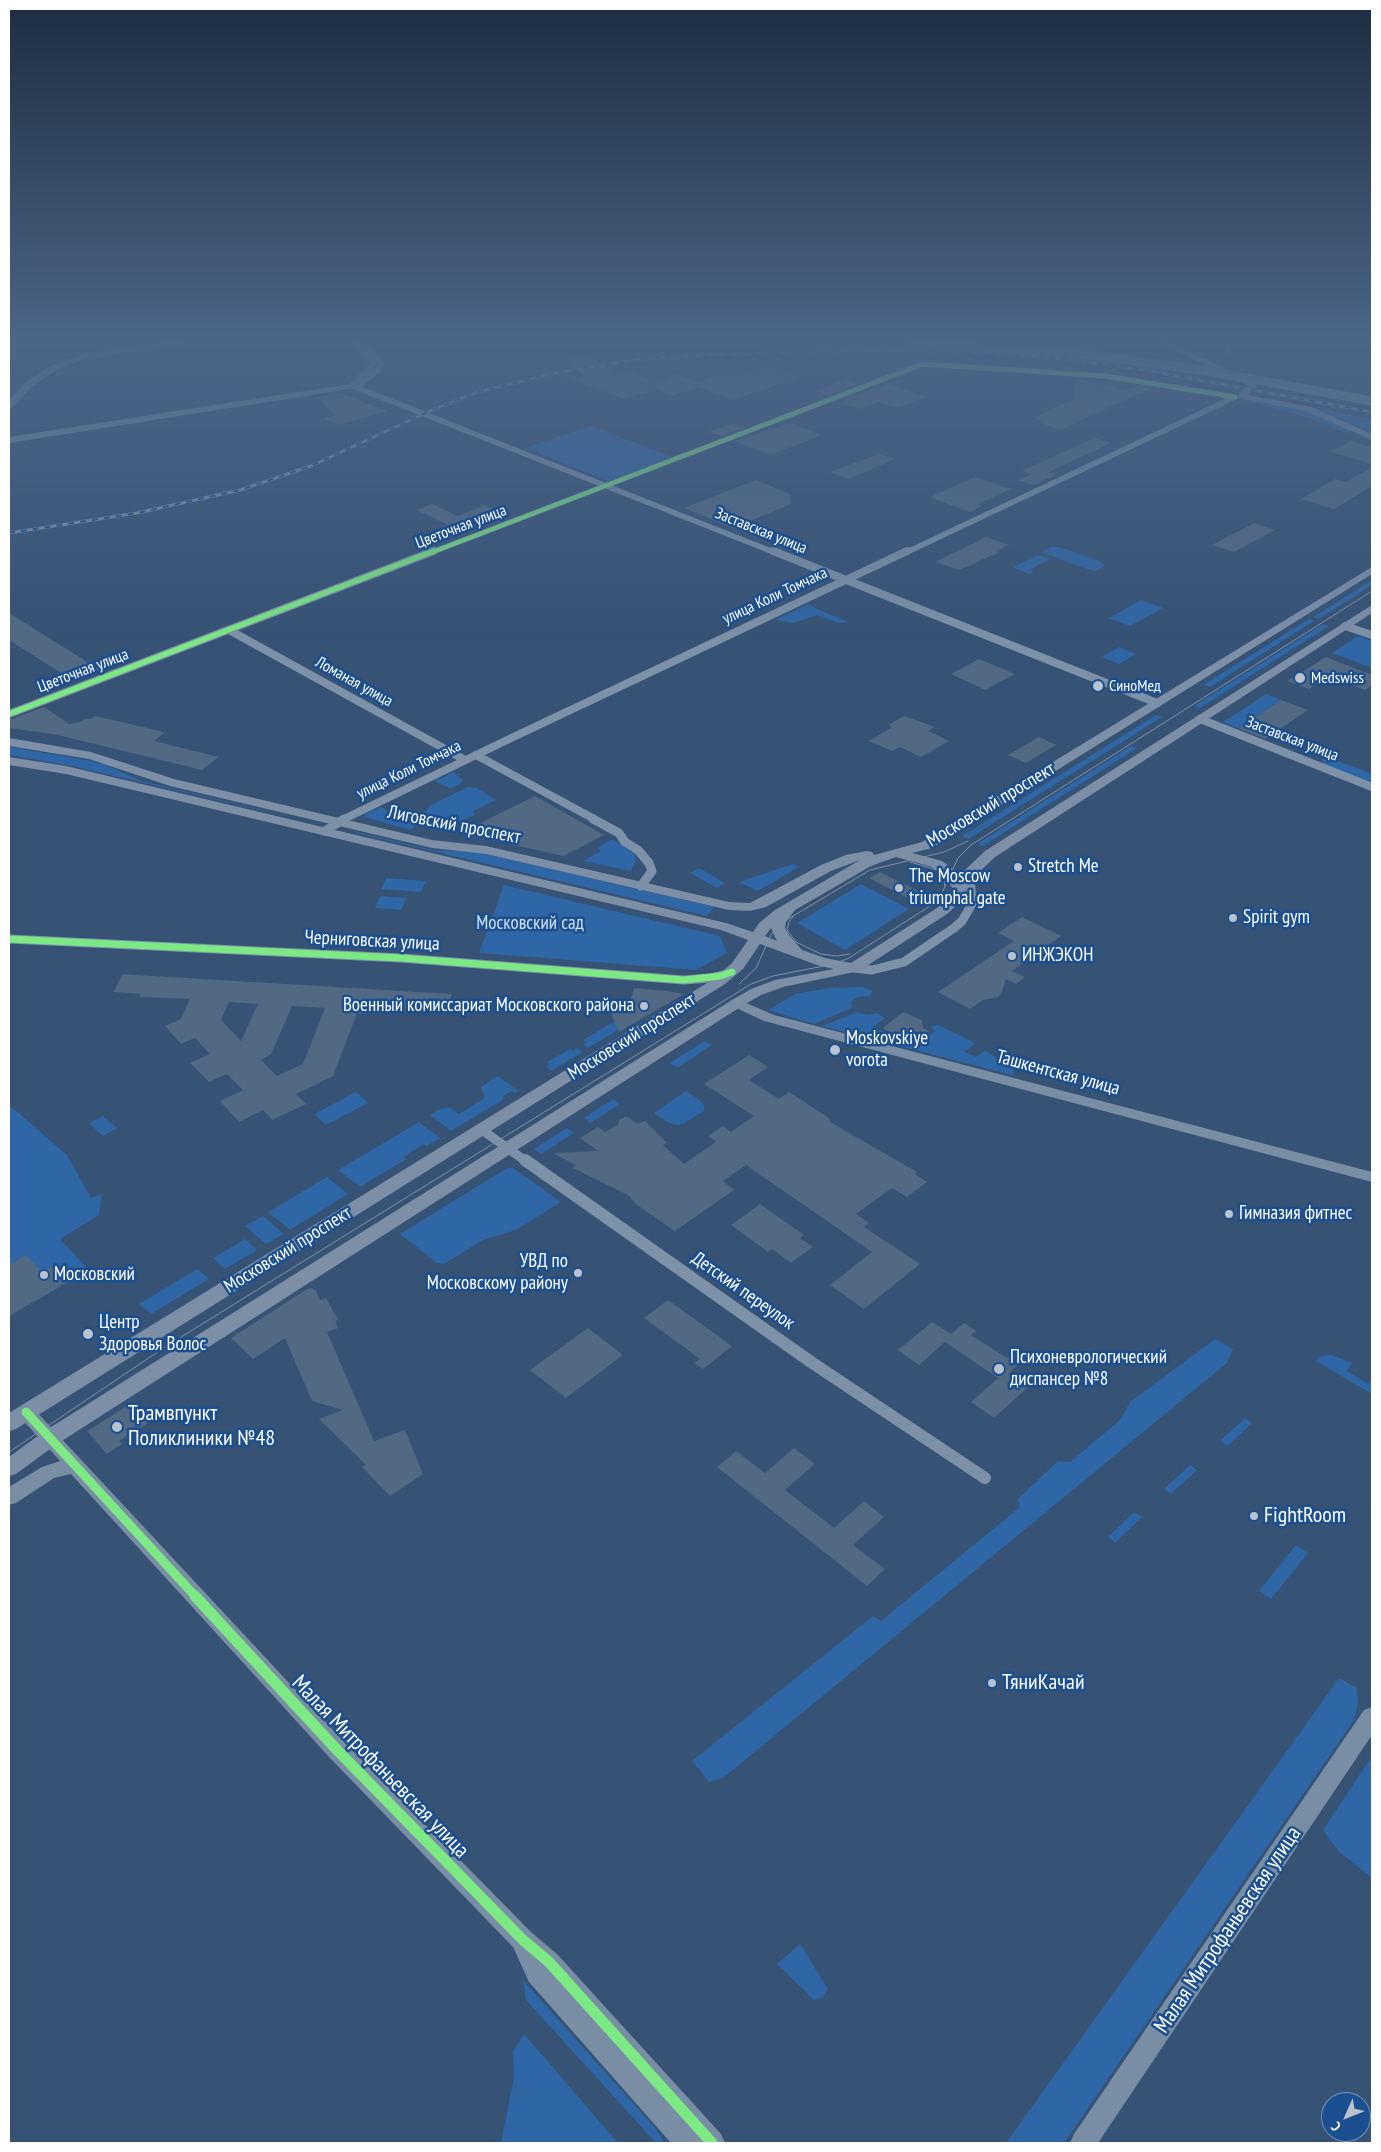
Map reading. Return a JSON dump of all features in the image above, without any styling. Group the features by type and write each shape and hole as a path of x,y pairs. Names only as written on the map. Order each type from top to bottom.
{"main road":[{"name":"Московский проспект","path":"9,1423 698,996 732,972 766,924 790,908 856,868 885,856 927,845 1372,570"},
{"name":"Московский проспект","path":"9,1468 50,1438 737,1003 756,992 780,982 836,973 854,968 938,915 952,902 970,873 990,854 1372,608"},
{"name":"Лиговский проспект","path":"9,742 91,756 170,782 432,844 486,850 729,906 750,907 761,904 811,875 838,863 868,855 885,856"},
{"name":"Лиговский проспект","path":"9,761 66,770 717,924 757,937 803,956 854,968"},
{"path":"885,856 916,858 937,864 951,874 959,888"},
{"path":"790,908 782,915 778,928 785,940 803,956"}],"street":[{"name":"Заставская улица","path":"496,442 1158,703"},
{"name":"Цветочная улица","path":"9,714 719,442"},
{"name":"улица Коли Томчака","path":"325,831 337,822 465,760 1139,442"},
{"path":"1345,626 1372,635"},
{"name":"Ломаная улица","path":"229,630 465,760"},
{"name":"Заставская улица","path":"1200,719 1372,787"},
{"path":"476,755 618,833 625,842 638,850 650,863 652,871 640,886"},
{"path":"854,968 872,970 904,962 962,921 972,904 970,873"},
{"name":"Черниговская улица","path":"9,939 401,958 684,980 711,978 732,972"},
{"path":"684,980 694,987 698,996"},
{"name":"Ташкентская улица","path":"737,1003 769,1018 1372,1177"},
{"name":"Детский переулок","path":"482,1130 811,1362 985,1478"},
{"name":"Малая Митрофаньевская улица","path":"26,1412 338,1752 523,1940 549,1962 712,2143"},
{"path":"9,1496 49,1472 75,1464"},
{"name":"Малая Митрофаньевская улица","path":"1083,2143 1372,1716"},
{"name":"Малая Митрофаньевская улица","path":"523,1940 537,1974 688,2143"}],"green space":[{"path":"542,442 634,442 672,457 609,481 525,448"},
{"path":"1051,547 1059,547 1102,562 1104,566 1096,571 1090,570 1041,552"},
{"path":"1038,555 1050,559 1031,569 1033,572 1029,574 1013,567"},
{"path":"1372,580 1372,585 1319,619 1313,617"},
{"path":"1141,600 1163,608 1130,626 1109,618"},
{"path":"807,605 848,622 838,623 817,615 794,623 775,620"},
{"path":"1309,619 1314,621 1210,687 1203,685"},
{"path":"1323,624 1329,626 1200,708 1194,706"},
{"path":"1358,636 1372,641 1372,668 1332,653"},
{"path":"1119,647 1136,654 1119,664 1102,657"},
{"path":"1266,694 1281,700 1237,728 1223,722"},
{"path":"1156,715 1162,717 968,839 962,836"},
{"path":"1131,746 1137,748 983,846 977,844"},
{"path":"9,747 103,764 142,781 316,823 72,766 9,755"},
{"path":"1328,757 1372,774 1372,784 1323,764 1322,759"},
{"path":"453,772 463,780 451,789 435,781"},
{"path":"468,787 477,788 496,800 473,811 475,815 457,822 428,816 425,813 429,806"},
{"path":"381,807 402,820 409,817 421,820 411,830 364,817 365,814"},
{"path":"357,832 433,850 482,853 714,907 707,916"},
{"path":"612,839 635,854 636,861 631,871 583,861 601,851 597,848"},
{"path":"793,864 799,867 758,891 739,882"},
{"path":"699,868 725,883 717,888 690,873"},
{"path":"386,878 426,881 421,892 381,889"},
{"path":"861,884 909,909 845,950 797,923"},
{"name":"Московский сад","path":"504,885 720,936 727,953 696,970 479,953"},
{"path":"380,896 407,898 401,910 375,908"},
{"path":"863,987 873,991 870,996 857,997 851,1002 852,1008 814,1024 768,1010 795,994 828,988"},
{"path":"857,1012 868,1015 877,1013 885,1018 873,1027 900,1040 903,1038 910,1042 913,1040 920,1043 935,1031 931,1028 936,1024 975,1043 965,1052 976,1057 985,1050 1015,1071 1012,1075 822,1026"},
{"path":"615,1021 618,1030 588,1048 583,1045 587,1042 583,1040"},
{"path":"705,1041 712,1045 677,1068 670,1063"},
{"path":"577,1048 583,1052 551,1071 546,1067 550,1065 547,1062 570,1049 573,1051"},
{"path":"497,1076 519,1091 514,1093 511,1091 502,1097 504,1099 451,1131 430,1115 440,1109 449,1107 459,1114 485,1098 481,1087"},
{"path":"686,1091 701,1101 704,1105 704,1111 678,1125 669,1123 654,1113"},
{"path":"356,1092 368,1103 326,1125 314,1114"},
{"path":"613,1099 620,1104 590,1123 584,1118"},
{"path":"9,1107 14,1109 67,1155 91,1198 102,1194 99,1215 60,1239 89,1270 9,1316"},
{"path":"103,1116 117,1128 103,1136 89,1123"},
{"path":"419,1122 440,1138 427,1146 424,1144 404,1157 406,1159 360,1187 338,1170"},
{"path":"567,1128 574,1133 541,1154 534,1149"},
{"path":"507,1168 513,1168 561,1202 516,1230 483,1240 444,1264 437,1263 400,1234"},
{"path":"327,1177 348,1194 290,1230 268,1212"},
{"path":"263,1216 284,1234 266,1244 245,1226"},
{"path":"245,1239 257,1250 225,1269 213,1258"},
{"path":"197,1269 209,1279 151,1314 139,1304"},
{"path":"1215,1339 1233,1349 1227,1363 723,1778 709,1782 692,1761 873,1616 881,1621 1020,1507 1018,1499 1058,1461 1070,1462 1121,1419 1130,1402"},
{"path":"1332,1355 1352,1363 1347,1371 1368,1384 1372,1379 1372,1394 1316,1361 1320,1356"},
{"path":"1245,1418 1252,1423 1228,1446 1220,1441"},
{"path":"1190,1465 1197,1470 1171,1494 1164,1489"},
{"path":"1134,1512 1142,1517 1115,1543 1108,1537"},
{"path":"1296,1545 1308,1553 1271,1599 1259,1591"},
{"path":"1339,1678 1357,1688 1358,1704 1354,1720 1064,2143 1006,2143"},
{"path":"1372,1756 1372,1878 1339,1852 1323,1830"},
{"path":"800,1944 828,1989 823,1997 814,2000 777,1964"},
{"path":"523,1980 657,2130 664,2143 656,2143 526,2000"},
{"path":"524,2034 618,2143 501,2143 514,2077 513,2052"}],"building":[{"path":"739,442 803,442 773,454 762,452"},
{"path":"1084,442 1111,443 1047,473 1058,474 1033,485 1018,480 1032,474 1022,471"},
{"path":"1348,442 1372,447 1372,464 1331,452"},
{"path":"879,454 895,459 848,479 830,472"},
{"path":"1372,467 1372,486 1334,509 1301,499 1335,479 1346,482"},
{"path":"975,477 1011,489 978,504 982,506 970,512 930,497"},
{"path":"756,480 790,494 791,504 733,528 684,508"},
{"path":"432,504 458,516 485,505 499,511 470,522 474,523 458,529 416,510"},
{"path":"1254,523 1275,530 1234,552 1212,545"},
{"path":"986,537 1009,545 997,551 1000,552 959,570 935,562"},
{"path":"9,613 100,670 72,680 9,640"},
{"path":"1326,657 1372,675 1372,685 1365,690 1328,676 1309,689 1288,681"},
{"path":"979,659 1015,674 985,690 951,674"},
{"path":"1281,700 1308,710 1265,739 1238,728"},
{"path":"44,707 69,724 95,716 160,731 164,733 154,741 219,757 202,770 58,735 9,728 9,720"},
{"path":"904,716 935,727 928,731 949,741 921,757 900,747 892,751 869,741 892,727 888,725"},
{"path":"1039,737 1056,745 1026,763 1008,755"},
{"path":"535,796 604,835 564,856 460,833"},
{"name":"The Moscow triumphal gate","path":"880,872 930,897 919,904 869,878"},
{"name":"ИНЖЭКОН","path":"1022,917 1061,936 1012,971 1025,977 1016,984 1006,979 1001,994 998,997 983,1000 970,1009 938,992 1014,941 998,933"},
{"path":"123,974 452,994 447,1007 423,1005 421,1009 407,1008 406,1012 368,1010 366,1014 357,1013 333,1076 296,1094 306,1104 272,1120 263,1110 239,1122 220,1101 243,1090 227,1074 209,1082 190,1063 210,1054 195,1038 181,1044 165,1026 181,1019 190,999 139,997 141,994 113,992","holes":["229,1002 258,1004 241,1041 221,1020","292,1006 325,1008 303,1064 277,1076 261,1060 271,1054"]},
{"name":"Военный комиссариат Московского района","path":"634,988 684,994 619,1032 611,1013 630,1002"},
{"path":"903,1012 922,1020 923,1028 929,1031 918,1040 912,1036 909,1039 904,1036 899,1037 884,1029"},
{"path":"749,1055 768,1067 749,1080 779,1099 789,1092 829,1118 830,1122 917,1172 915,1174 927,1182 907,1197 892,1188 856,1214 869,1223 864,1227 920,1264 864,1309 830,1285 872,1252 746,1165 723,1181 734,1190 675,1231 637,1205 628,1195 573,1168 575,1165 553,1153 598,1151 580,1138 598,1127 605,1132 618,1125 619,1120 625,1117 630,1118 637,1124 645,1121 667,1143 663,1145 684,1164 716,1142 708,1136 723,1126 731,1132 754,1116 704,1084"},
{"path":"760,1204 804,1235 800,1238 813,1247 791,1263 772,1249 768,1252 731,1225"},
{"path":"26,1255 43,1272 54,1266 69,1281 9,1316 9,1265"},
{"path":"312,1288 316,1291 320,1300 326,1298 338,1320 335,1321 338,1328 327,1332 374,1441 405,1430 423,1474 390,1496 362,1467 366,1465 319,1419 343,1410 312,1401 285,1338 253,1359 231,1338 307,1289"},
{"path":"668,1300 732,1346 703,1369 694,1363 700,1359 644,1318"},
{"name":"Психоневрологический диспансер №8","path":"932,1322 951,1334 964,1323 976,1331 971,1335 1007,1358 1011,1355 1021,1362 1008,1374 1028,1387 994,1418 971,1402 998,1378 945,1342 919,1365 898,1350"},
{"path":"588,1328 623,1355 566,1398 530,1370"},
{"name":"Трамвпункт Поликлиники №48","path":"130,1404 148,1423 119,1441 122,1444 107,1454 87,1431"},
{"path":"794,1448 815,1464 785,1490 834,1528 864,1501 884,1517 853,1545 885,1569 867,1586 717,1467 736,1451 765,1473"}],"tram line":[{"path":"9,1452 165,1347 751,984 773,976 834,964 849,958 933,904 941,895 958,858 971,845 1372,591"},
{"path":"739,984 756,968 771,935 778,925 870,870 944,852 968,841"},
{"path":"910,862 937,870 944,880 945,886"},
{"path":"793,917 789,922 787,930 796,942 821,954 837,956 850,954"}],"railway":[{"path":"9,533 137,513 240,490 311,466 362,442"}],"cycle path":[{"path":"9,714 718,442"},
{"path":"9,939 401,958 684,980 720,976 732,972"},
{"path":"26,1412 338,1751 523,1940 549,1962 712,2143"}],"place":[{"name":"Medswiss","path":"1300,678"},
{"name":"СиноМед","path":"1098,686"},
{"name":"Stretch Me","path":"1018,867"},
{"name":"The Moscow triumphal gate","path":"899,888"},
{"name":"Spirit gym","path":"1233,918"},
{"name":"ИНЖЭКОН","path":"1012,956"},
{"name":"Военный комиссариат Московского района","path":"644,1006"},
{"name":"Moskovskiye vorota","path":"835,1050"},
{"name":"Гимназия фитнес","path":"1229,1214"},
{"name":"УВД по Московскому району","path":"578,1273"},
{"name":"Московский","path":"44,1275"},
{"name":"Центр Здоровья Волос","path":"88,1334"},
{"name":"Психоневрологический диспансер №8","path":"999,1369"},
{"name":"Трамвпункт Поликлиники №48","path":"117,1427"},
{"name":"FightRoom","path":"1254,1516"},
{"name":"ТяниКачай","path":"992,1683"}]}
